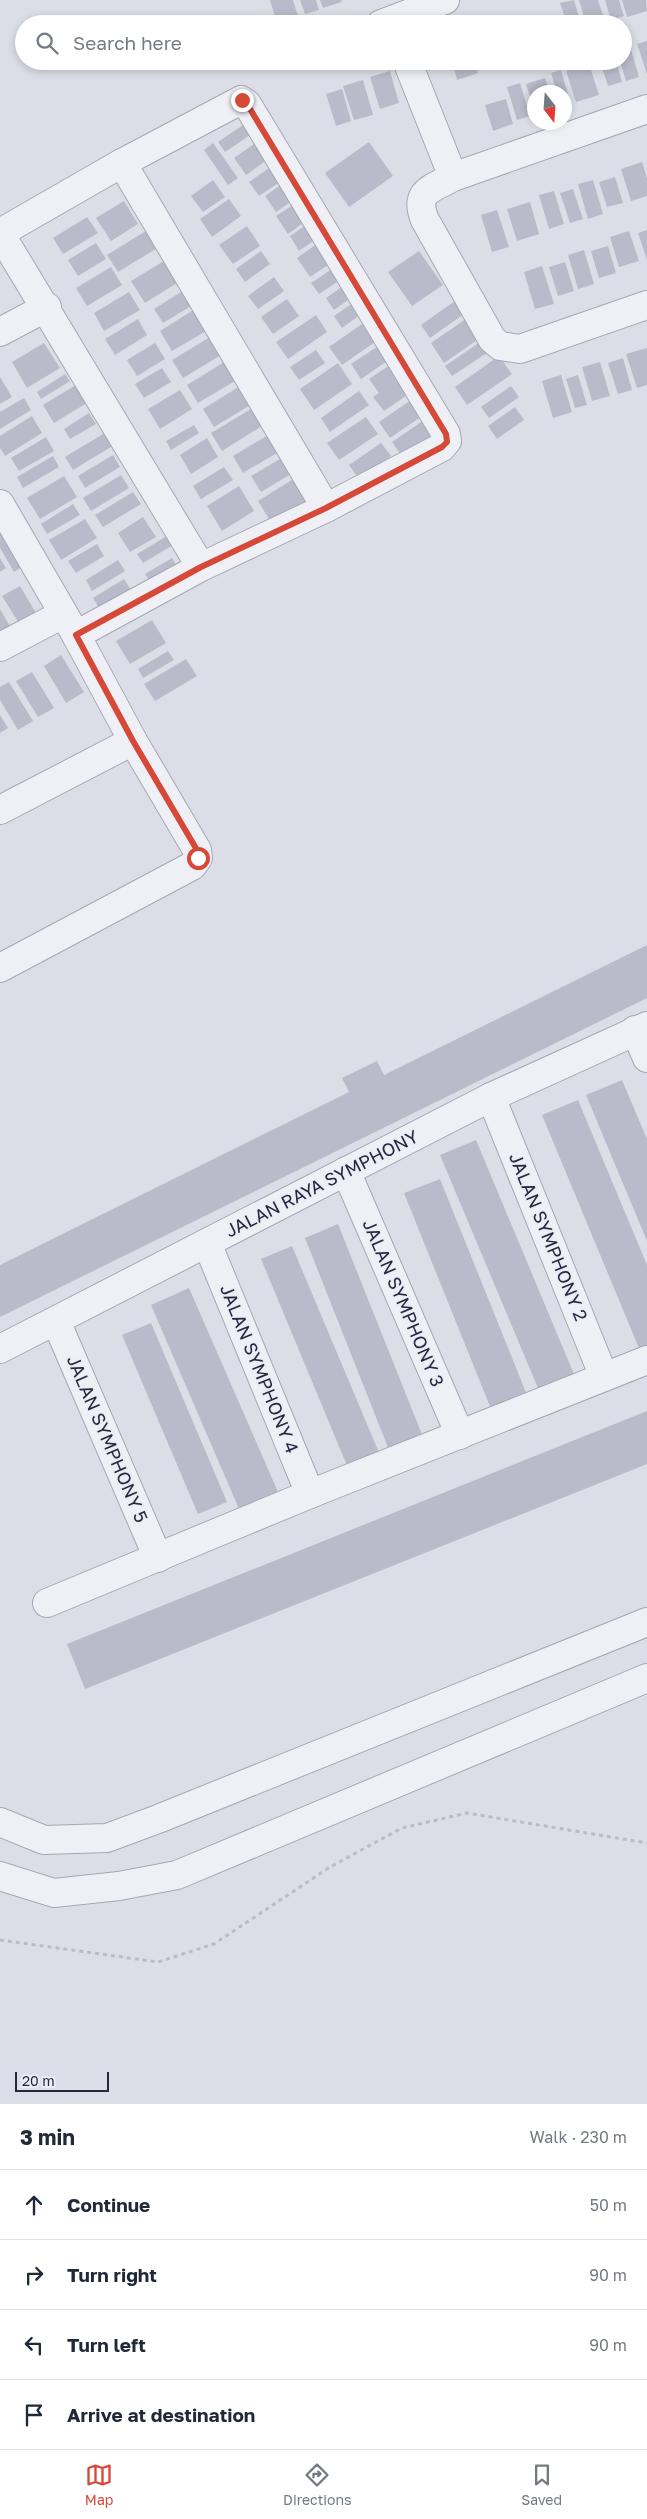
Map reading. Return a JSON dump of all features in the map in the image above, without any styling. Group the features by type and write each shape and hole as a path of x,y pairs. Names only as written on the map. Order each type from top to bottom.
{"street":[{"path":"408,15 445,0"},
{"path":"411,70 453,177"},
{"path":"0,647 70,624 201,567 326,508 442,447 447,442 446,434 244,101 236,101 122,163 7,229 4,234 4,240 47,307 201,567"},
{"path":"647,109 453,177 424,193 420,205 422,214 492,339 500,346 520,349 647,305"},
{"path":"122,163 326,508"},
{"path":"0,332 47,307"},
{"path":"0,504 70,624 133,741 197,850 196,861 192,866 0,968"},
{"path":"0,810 133,741"},
{"path":"641,1028 647,1058"},
{"name":"JALAN RAYA SYMPHONY","path":"0,1349 491,1097 641,1028"},
{"name":"JALAN SYMPHONY 2","path":"491,1097 604,1377"},
{"name":"JALAN SYMPHONY 3","path":"346,1172 460,1435"},
{"name":"JALAN SYMPHONY 4","path":"207,1243 310,1494"},
{"name":"JALAN SYMPHONY 5","path":"56,1320 158,1558"},
{"path":"47,1603 310,1494 647,1360"},
{"path":"0,1822 44,1840 107,1838 158,1820 647,1622"},
{"path":"0,1876 54,1893 119,1886 177,1875 647,1678"}],"path":[{"path":"0,1940 158,1962 214,1944 330,1867 402,1828 467,1813 647,1843"}],"building":[{"path":"270,0 293,0 298,15 274,15"},
{"path":"300,0 316,0 319,10 305,14"},
{"path":"320,0 341,0 342,2 323,8"},
{"path":"574,0 578,15 564,15 560,3"},
{"path":"579,0 598,0 603,15 583,15"},
{"path":"605,0 619,0 624,15 610,15"},
{"path":"622,0 646,0 647,11 632,16 626,15"},
{"path":"647,41 647,74 637,44"},
{"path":"632,52 639,77 626,81 623,70 632,70"},
{"path":"454,70 477,70 478,73 457,80"},
{"path":"561,70 565,85 555,85 551,73"},
{"path":"591,70 599,95 576,102 566,71"},
{"path":"603,70 619,70 622,82 608,86"},
{"path":"390,71 399,103 380,109 370,77"},
{"path":"545,78 548,85 527,85 527,87 526,84"},
{"path":"363,80 373,115 354,120 343,86"},
{"path":"520,83 527,106 527,117 517,120 507,87"},
{"path":"342,89 351,121 336,126 326,94"},
{"path":"506,99 513,124 493,131 485,105"},
{"path":"252,119 259,129 225,152 218,142"},
{"path":"261,139 273,156 246,175 234,158"},
{"path":"369,142 393,176 349,207 325,173"},
{"path":"213,143 238,178 228,185 204,150"},
{"path":"642,162 647,178 647,196 631,201 621,169"},
{"path":"276,163 286,178 259,196 249,182"},
{"path":"615,177 623,203 607,207 599,182"},
{"path":"213,180 225,197 203,212 191,196"},
{"path":"593,180 603,214 588,219 578,184"},
{"path":"282,184 293,200 276,212 265,196"},
{"path":"573,189 583,219 570,223 560,193"},
{"path":"554,191 564,224 549,229 539,195"},
{"path":"229,199 241,216 212,237 200,219"},
{"path":"124,201 138,224 111,241 96,218"},
{"path":"530,202 539,234 517,241 507,209"},
{"path":"296,203 307,220 288,234 276,216"},
{"path":"497,210 509,247 492,252 481,215"},
{"path":"87,217 98,233 63,254 53,238"},
{"path":"306,225 316,239 299,251 290,236"},
{"path":"247,226 260,246 233,264 219,245"},
{"path":"149,229 159,247 118,272 107,255"},
{"path":"647,230 647,260 638,233"},
{"path":"629,231 639,261 619,267 610,237"},
{"path":"96,243 106,259 78,276 68,260"},
{"path":"318,243 331,263 310,277 297,258"},
{"path":"608,246 616,273 599,278 591,251"},
{"path":"584,250 594,284 578,289 568,255"},
{"path":"261,251 270,264 245,282 236,269"},
{"path":"419,251 443,285 412,306 388,272"},
{"path":"164,261 177,283 145,303 131,281"},
{"path":"565,262 574,291 558,296 549,267"},
{"path":"542,266 554,304 535,309 524,272"},
{"path":"111,267 122,285 87,306 76,288"},
{"path":"332,269 340,280 319,294 311,283"},
{"path":"274,277 284,291 258,309 248,296"},
{"path":"350,281 358,293 334,310 326,298"},
{"path":"187,288 196,303 163,323 154,309"},
{"path":"129,292 140,310 104,331 94,313"},
{"path":"462,296 471,309 430,338 421,325"},
{"path":"360,298 368,309 342,328 334,316"},
{"path":"287,299 299,316 273,334 261,317"},
{"path":"195,309 208,330 172,351 160,331"},
{"path":"316,315 327,332 288,359 276,342"},
{"path":"470,316 483,336 444,363 431,343"},
{"path":"372,317 385,335 342,365 329,347"},
{"path":"138,319 147,335 115,355 105,339"},
{"path":"220,331 231,349 183,378 172,360"},
{"path":"386,341 396,355 361,379 351,364"},
{"path":"480,342 487,353 452,376 445,366"},
{"path":"44,343 60,368 27,388 12,362"},
{"path":"155,343 165,359 137,376 127,360"},
{"path":"647,348 647,385 637,388 626,354"},
{"path":"316,350 325,363 299,380 290,367"},
{"path":"234,356 245,375 198,403 187,385"},
{"path":"499,356 512,374 467,405 455,387"},
{"path":"623,358 632,390 618,394 608,363"},
{"path":"396,361 416,389 384,411 373,397 379,393 369,379"},
{"path":"600,362 610,396 592,401 582,367"},
{"path":"338,363 352,384 314,410 300,389"},
{"path":"162,368 171,382 144,398 135,384"},
{"path":"65,374 70,381 41,399 37,392"},
{"path":"561,375 572,412 553,418 542,381"},
{"path":"578,375 587,405 575,408 566,379"},
{"path":"0,377 12,397 0,404"},
{"path":"84,380 95,398 54,423 43,405"},
{"path":"248,381 259,400 214,427 203,409"},
{"path":"511,386 519,397 489,418 481,407"},
{"path":"180,390 192,409 160,429 148,409"},
{"path":"359,391 369,405 330,432 321,418"},
{"path":"417,396 428,412 390,438 379,422"},
{"path":"24,398 31,410 0,429 0,412"},
{"path":"256,406 267,423 222,451 211,433"},
{"path":"515,407 524,420 497,439 488,426"},
{"path":"89,413 96,424 70,439 64,429"},
{"path":"32,416 42,433 5,456 0,448 0,436"},
{"path":"366,417 378,434 339,460 327,443"},
{"path":"427,418 440,438 406,462 392,442"},
{"path":"194,425 199,433 171,450 166,441"},
{"path":"116,426 124,439 73,470 65,457"},
{"path":"278,429 289,446 243,473 233,456"},
{"path":"46,437 54,451 19,471 11,458"},
{"path":"207,438 218,457 191,474 180,455"},
{"path":"381,443 391,456 359,479 349,465"},
{"path":"113,455 120,467 85,488 78,476"},
{"path":"53,456 59,467 23,488 17,477"},
{"path":"285,456 294,472 261,492 251,476"},
{"path":"224,467 233,480 201,499 193,486"},
{"path":"303,473 319,499 274,527 258,501"},
{"path":"121,475 129,488 91,511 83,498"},
{"path":"64,476 77,497 40,519 27,498"},
{"path":"239,486 254,511 222,531 207,506"},
{"path":"133,492 141,504 103,527 95,515"},
{"path":"73,504 80,515 47,534 41,524"},
{"path":"143,517 156,537 130,552 118,533"},
{"path":"85,519 97,538 61,560 49,540"},
{"path":"3,531 25,565 14,572 0,548 0,533"},
{"path":"172,533 178,542 143,563 137,554"},
{"path":"97,544 104,556 76,573 68,561"},
{"path":"0,558 6,568 0,572"},
{"path":"172,558 181,574 155,590 145,574"},
{"path":"118,560 125,571 92,591 86,580"},
{"path":"124,579 136,598 105,618 93,598"},
{"path":"20,586 36,613 19,623 2,596"},
{"path":"0,609 14,633 0,642"},
{"path":"152,620 166,643 130,664 116,641"},
{"path":"168,651 174,660 143,678 138,669"},
{"path":"61,655 84,692 66,703 44,666"},
{"path":"186,659 197,676 155,701 144,684"},
{"path":"32,672 54,708 38,717 16,681"},
{"path":"9,682 33,721 18,730 0,700 0,687"},
{"path":"0,715 8,728 0,733"},
{"path":"647,945 647,998 0,1317 0,1265 349,1092 342,1078 377,1061 384,1075"},
{"path":"622,1080 647,1139 647,1241 586,1095"},
{"path":"578,1100 647,1265 647,1351 641,1353 542,1115"},
{"path":"476,1140 576,1379 540,1393 440,1155"},
{"path":"440,1179 527,1395 491,1409 404,1193"},
{"path":"338,1224 423,1437 389,1450 305,1238"},
{"path":"292,1246 380,1455 348,1468 261,1259"},
{"path":"189,1288 278,1492 239,1509 151,1305"},
{"path":"151,1323 227,1502 198,1514 122,1335"},
{"path":"647,1411 647,1464 85,1689 67,1644"}],"route":[{"path":"198,858 197,850 133,741 76,635 201,567 326,508 442,447 447,442 446,434 247,104 242,100"}]}
